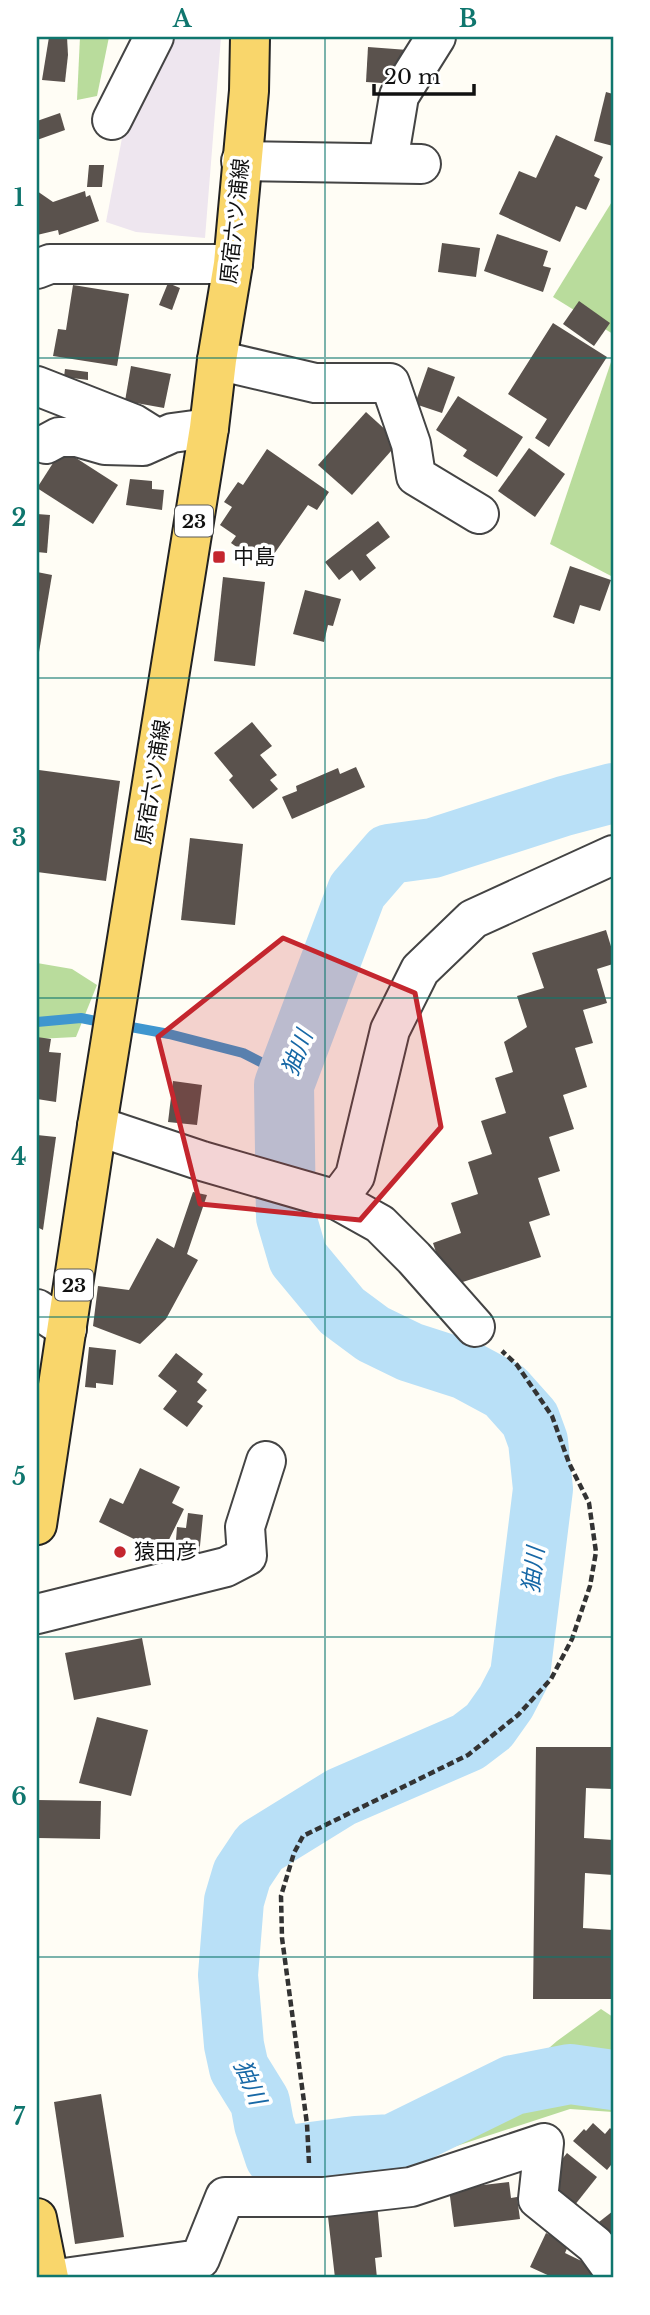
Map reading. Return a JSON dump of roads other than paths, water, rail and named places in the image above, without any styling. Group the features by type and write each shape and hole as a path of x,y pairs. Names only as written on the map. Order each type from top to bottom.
{"main road":[{"name":"原宿六ツ浦線","path":"37,1525 52,1319 97,1126 233,264 249,91 250,37"}],"street":[{"path":"112,120 154,37"},
{"path":"241,161 404,163 399,96 436,37"},
{"path":"37,252 96,237 115,237 171,249 179,263"},
{"path":"37,269 50,264 233,264"},
{"path":"217,360 315,383 390,383 411,444 416,476 479,513"},
{"path":"37,386 134,424 158,439"},
{"path":"46,444 59,437 77,437 105,445 143,446 172,433 209,428"},
{"path":"337,1200 355,1176 390,1030 420,970 473,919 613,855"},
{"path":"97,1126 202,1161 337,1200 380,1224 475,1327"},
{"path":"37,1614 226,1567 247,1556 245,1527 266,1461"},
{"path":"64,2278 200,2259 225,2197 324,2197 411,2188 544,2143 538,2199 595,2245 613,2270"}],"waterway":[{"name":"㹨川","path":"613,793 433,848 389,854 357,891 284,1085 286,1217 298,1258 342,1311 373,1334 410,1352 466,1370 505,1391 530,1419 538,1441 543,1489 520,1675 506,1702 489,1726 468,1742 341,1797 260,1847 242,1874 234,1901 228,1975 234,2045 239,2068 260,2102 275,2157 393,2144 513,2085 570,2074 613,2080"},
{"path":"37,1022 81,1018 106,1023"},
{"path":"120,1025 169,1034 243,1053 288,1076"}],"place":[{"name":"中島","path":"219,557"},
{"name":"猿田彦","path":"120,1552"}]}
